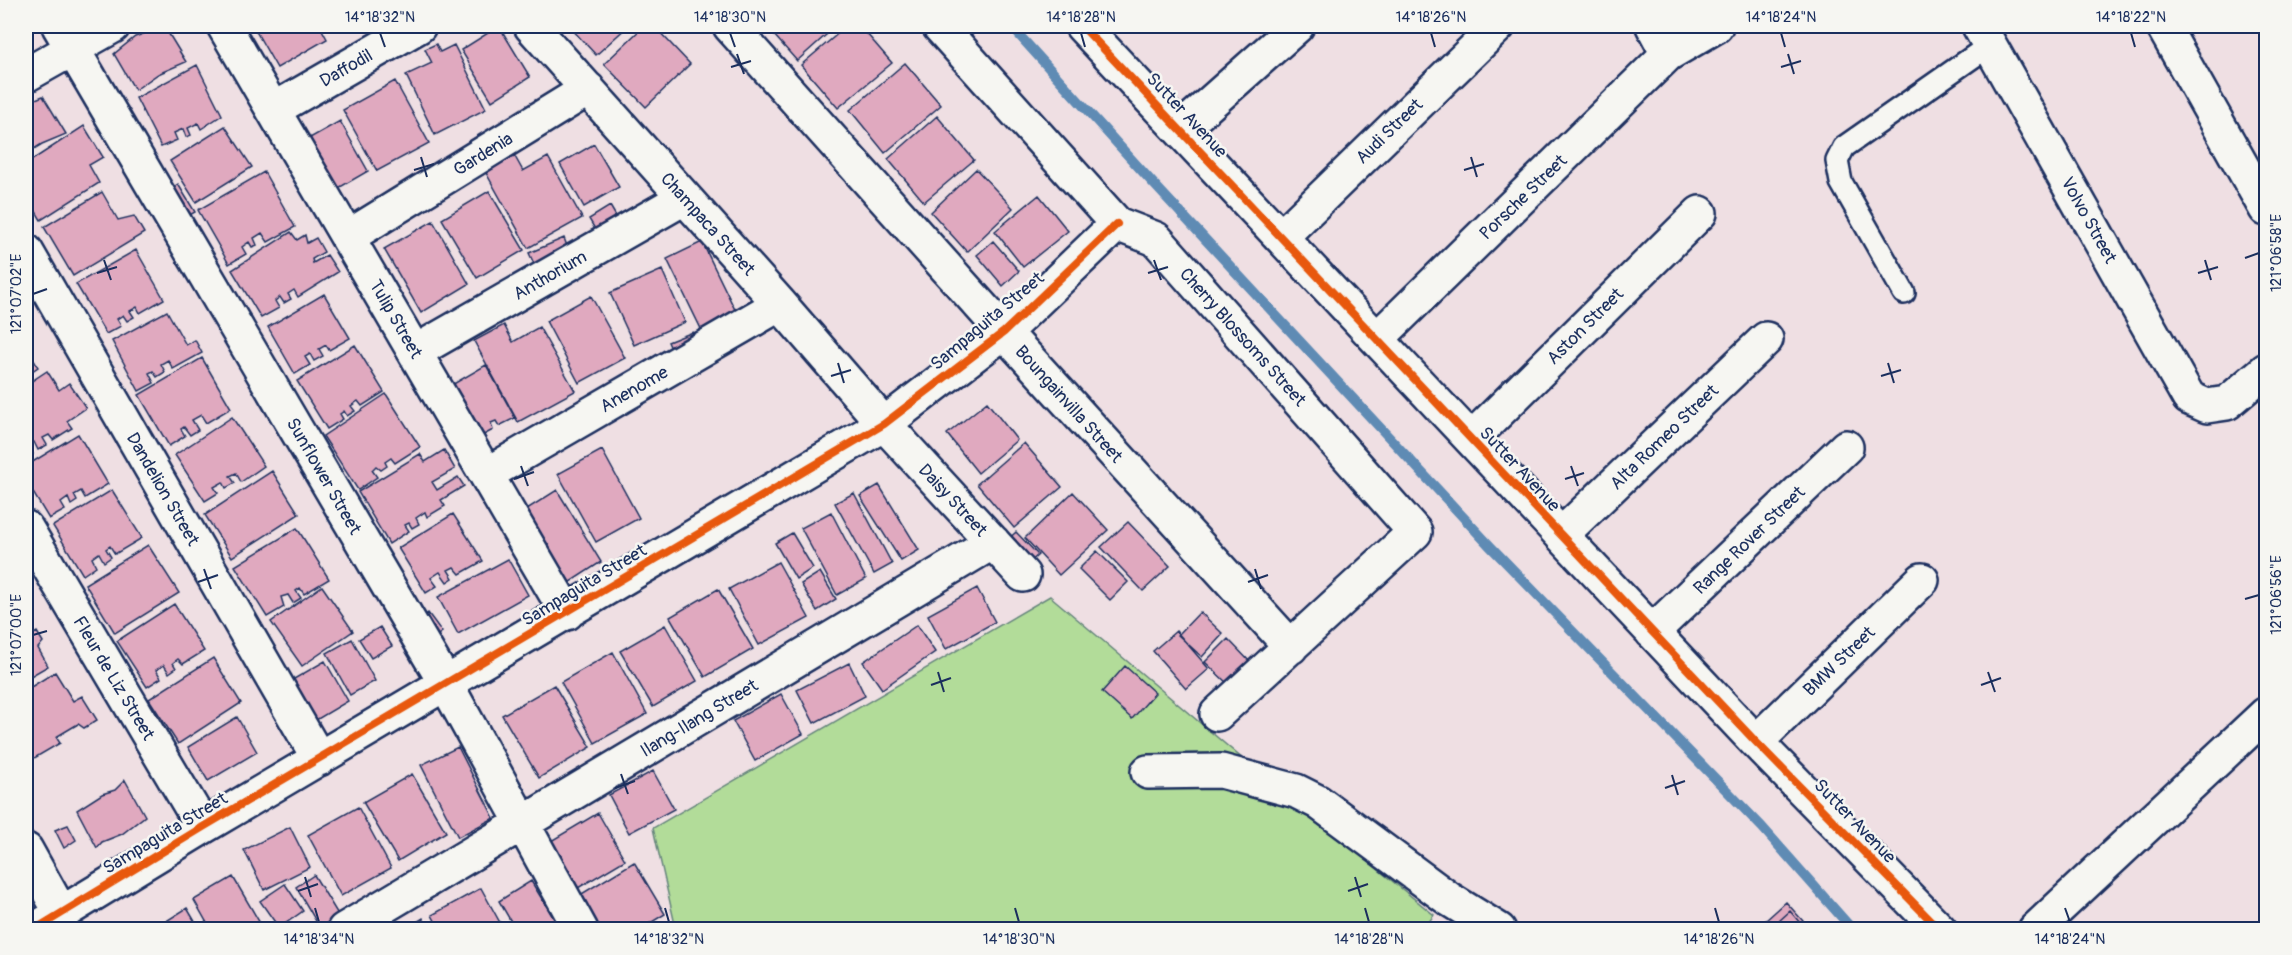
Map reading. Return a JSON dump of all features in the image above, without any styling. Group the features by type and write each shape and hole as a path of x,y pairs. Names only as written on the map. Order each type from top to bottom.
{"street":[{"path":"26,75 66,37 113,26"},
{"name":"Tulip Street","path":"224,26 567,613"},
{"name":"Daffodil","path":"273,110 419,26"},
{"name":"Champaca Street","path":"531,26 780,304 884,424"},
{"name":"Boungainvilla Street","path":"730,26 1004,332 1291,647"},
{"name":"Cherry Blossoms Street","path":"939,26 1117,224 1156,239 1415,532 1291,647"},
{"path":"1180,130 1297,26"},
{"name":"Audi Street","path":"1281,237 1498,26"},
{"path":"1653,26 1668,54"},
{"name":"Porsche Street","path":"1377,339 1668,54 1716,26"},
{"path":"2163,26 2266,209"},
{"name":"Sutter Avenue","path":"1094,29 1180,130 1756,742 1940,930"},
{"name":"Volvo Street","path":"1985,35 2189,398 2207,406 2227,404 2266,370"},
{"name":"Sunflower Street","path":"66,37 446,684 581,930"},
{"name":"Gardenia","path":"348,237 588,89"},
{"name":"Anthorium","path":"416,352 684,198"},
{"name":"Aston Street","path":"1471,439 1700,213"},
{"name":"Sampaguita Street","path":"34,930 203,827 884,424 1004,332 1117,224"},
{"name":"Dandelion Street","path":"26,251 319,759"},
{"name":"Anenome","path":"487,474 780,304"},
{"name":"Alta Romeo Street","path":"1561,535 1766,339"},
{"name":"Daisy Street","path":"884,424 1023,575"},
{"name":"Range Rover Street","path":"1652,632 1846,447"},
{"name":"Fleur de Liz Street","path":"26,528 203,827"},
{"name":"Ilang-Ilang Street","path":"344,930 993,542"},
{"name":"BMW Street","path":"1756,742 1922,580"},
{"path":"1216,714 1291,647"},
{"path":"2035,930 2266,714"},
{"path":"1148,772 1221,771 1296,791 1318,802 1449,899 1499,930"},
{"path":"26,850 61,913"}],"lane":[{"path":"1904,293 1841,182 1837,161 1844,147 1985,35"}],"green space":[{"path":"1050,596 1263,776 1434,915 1423,930 679,929 674,920 653,828"}],"building":[{"path":"164,26 186,62 158,74 135,90 114,54 135,37"},
{"path":"253,26 320,26 327,39 277,68"},
{"path":"499,26 530,77 492,101 461,50"},
{"path":"569,26 628,26 596,55"},
{"path":"644,26 654,26 690,64 646,107 604,64"},
{"path":"766,26 836,26 797,61"},
{"path":"847,26 860,26 892,63 838,108 801,65"},
{"path":"436,44 440,52 454,45 486,109 435,135 406,75 432,63 425,49"},
{"path":"905,63 941,105 885,153 850,110"},
{"path":"197,65 222,115 201,129 198,123 188,128 191,135 186,137 183,129 174,133 177,140 161,147 136,98"},
{"path":"395,81 429,143 377,171 343,110"},
{"path":"43,96 66,134 26,154 26,103"},
{"path":"937,116 974,160 924,202 888,159"},
{"path":"340,121 368,171 330,193 301,143"},
{"path":"84,126 103,157 89,165 99,183 41,220 26,195 26,164"},
{"path":"225,126 252,167 196,202 170,161"},
{"path":"594,144 619,187 584,207 560,164"},
{"path":"514,155 523,171 548,157 582,218 528,248 485,171"},
{"path":"976,169 1013,208 967,252 931,212"},
{"path":"264,172 295,227 268,242 262,233 254,238 257,245 252,247 249,242 242,247 246,254 229,264 198,210"},
{"path":"178,184 195,212 181,220 164,193"},
{"path":"489,191 524,250 477,278 442,219"},
{"path":"102,192 118,220 134,216 144,233 73,276 44,227"},
{"path":"1039,195 1068,231 1023,267 995,231"},
{"path":"610,206 620,223 599,236 589,219"},
{"path":"433,221 469,284 421,313 384,249"},
{"path":"291,232 297,240 305,235 307,243 316,238 324,252 312,259 313,263 327,255 338,272 298,297 294,290 288,294 291,299 284,303 280,297 275,301 279,308 261,318 232,270"},
{"path":"564,238 570,254 536,268 529,253"},
{"path":"993,241 1019,271 1003,286 977,255"},
{"path":"702,242 740,320 705,337 667,259"},
{"path":"136,250 164,299 140,313 137,307 130,311 134,317 127,321 123,315 117,319 121,326 106,334 76,284"},
{"path":"662,270 685,322 634,345 610,293"},
{"path":"324,294 350,338 329,350 326,345 319,349 323,356 314,361 310,354 305,357 310,365 295,374 268,327"},
{"path":"591,296 625,358 579,383 546,321"},
{"path":"167,311 186,345 195,340 202,353 173,369 168,360 161,364 165,372 157,377 153,371 149,373 154,383 139,391 112,341"},
{"path":"504,325 513,342 539,327 575,391 518,422 474,341"},
{"path":"693,332 698,342 673,353 668,342"},
{"path":"355,345 384,392 362,406 358,401 351,406 355,411 347,416 344,411 340,414 343,419 327,429 297,381"},
{"path":"26,347 38,367 26,375"},
{"path":"202,358 231,408 206,423 201,415 192,420 198,430 190,435 184,427 181,429 185,436 169,446 139,395"},
{"path":"486,365 515,418 499,426 496,421 491,423 493,430 478,438 450,386"},
{"path":"47,371 59,390 69,383 86,408 67,421 72,428 53,440 49,435 43,438 47,445 38,450 34,442 28,446 33,454 26,459 26,385"},
{"path":"386,394 420,447 395,463 391,458 385,462 387,466 381,470 376,466 372,470 377,477 358,490 323,436"},
{"path":"987,402 1017,440 978,473 947,434"},
{"path":"232,417 264,466 241,482 236,473 230,476 235,483 226,488 223,482 214,487 218,493 205,501 175,455"},
{"path":"78,434 108,484 85,498 81,491 74,495 77,501 71,505 68,498 61,503 65,510 49,519 26,481 26,466"},
{"path":"1024,443 1062,487 1014,528 977,484"},
{"path":"444,450 455,469 432,482 437,490 458,477 464,486 441,500 445,506 427,517 425,512 416,518 419,524 412,528 409,523 405,525 409,531 389,544 358,492 420,454 425,462"},
{"path":"602,450 639,518 596,542 558,474"},
{"path":"272,471 299,514 232,557 205,515"},
{"path":"879,485 919,550 901,561 860,496"},
{"path":"112,490 142,538 115,554 110,546 106,549 111,557 104,562 99,553 92,558 96,566 83,575 53,526"},
{"path":"557,490 601,562 564,586 519,514"},
{"path":"1073,492 1108,530 1059,575 1025,538"},
{"path":"854,493 892,564 874,574 835,503"},
{"path":"831,512 866,579 837,595 801,528"},
{"path":"453,514 483,561 460,574 454,567 448,570 453,578 447,582 440,572 431,578 437,586 426,593 398,548"},
{"path":"1128,522 1170,566 1143,591 1101,547"},
{"path":"297,528 329,579 304,594 300,588 296,591 301,598 293,603 288,595 281,597 284,607 267,617 235,566"},
{"path":"1016,532 1038,555 1025,567 1003,544"},
{"path":"792,533 813,568 796,579 775,543"},
{"path":"148,545 179,593 115,633 85,584"},
{"path":"1097,551 1128,582 1110,600 1079,569"},
{"path":"508,559 528,595 458,634 438,597"},
{"path":"778,562 809,618 759,645 729,589"},
{"path":"820,572 836,599 817,611 801,584"},
{"path":"322,586 353,631 302,666 271,622"},
{"path":"977,588 995,622 946,649 928,615"},
{"path":"718,589 753,649 705,677 670,617"},
{"path":"174,604 204,651 183,664 178,659 173,663 176,668 169,673 164,665 156,670 161,678 147,687 117,641"},
{"path":"1200,612 1223,634 1202,657 1178,635"},
{"path":"428,613 442,632 429,641 416,622"},
{"path":"26,624 32,635 37,632 43,642 38,648 48,666 29,677 26,671"},
{"path":"665,625 697,681 653,707 620,651"},
{"path":"917,625 935,652 882,689 863,662"},
{"path":"380,627 392,646 371,658 359,639"},
{"path":"1176,631 1209,669 1186,689 1153,651"},
{"path":"352,639 375,681 350,695 327,653"},
{"path":"1228,639 1252,664 1230,686 1205,662"},
{"path":"613,652 647,714 595,743 561,682"},
{"path":"213,658 241,703 178,744 149,699"},
{"path":"325,661 348,701 311,723 287,683"},
{"path":"849,663 865,696 814,723 797,690"},
{"path":"1125,666 1155,693 1132,719 1102,692"},
{"path":"55,672 73,701 82,696 97,720 84,728 78,724 56,737 60,743 26,763 26,690"},
{"path":"554,685 591,747 539,778 502,715"},
{"path":"781,694 803,734 755,761 733,721"},
{"path":"237,717 257,752 208,781 188,747"},
{"path":"458,747 494,818 458,837 421,765"},
{"path":"653,771 674,809 629,833 609,795"},
{"path":"412,774 446,832 398,861 363,802"},
{"path":"125,780 145,816 122,834 102,842 97,848 77,810 102,794 115,790"},
{"path":"358,807 391,868 341,896 308,835"},
{"path":"598,813 625,860 578,888 551,841"},
{"path":"68,825 76,840 64,848 55,830"},
{"path":"290,827 310,867 264,890 244,850"},
{"path":"634,862 665,914 639,930 601,930 580,895"},
{"path":"26,875 39,896 26,903"},
{"path":"314,875 339,916 320,928 296,887"},
{"path":"233,877 264,930 211,930 194,900"},
{"path":"531,881 556,922 545,930 516,930 499,901"},
{"path":"285,884 303,911 279,928 260,901"},
{"path":"481,888 504,930 440,930 432,915"},
{"path":"1786,902 1811,930 1755,930"},
{"path":"187,908 200,930 152,930"},
{"path":"1790,911 1806,930 1769,930"},
{"path":"423,918 429,930 404,930"}],"waterway":[{"path":"1011,26 1152,182 1490,546 1762,827 1853,930"}],"cycle path":[{"path":"1082,26 1756,742 1940,930"},
{"path":"34,930 203,827 884,424 1004,332 1117,224"}]}
